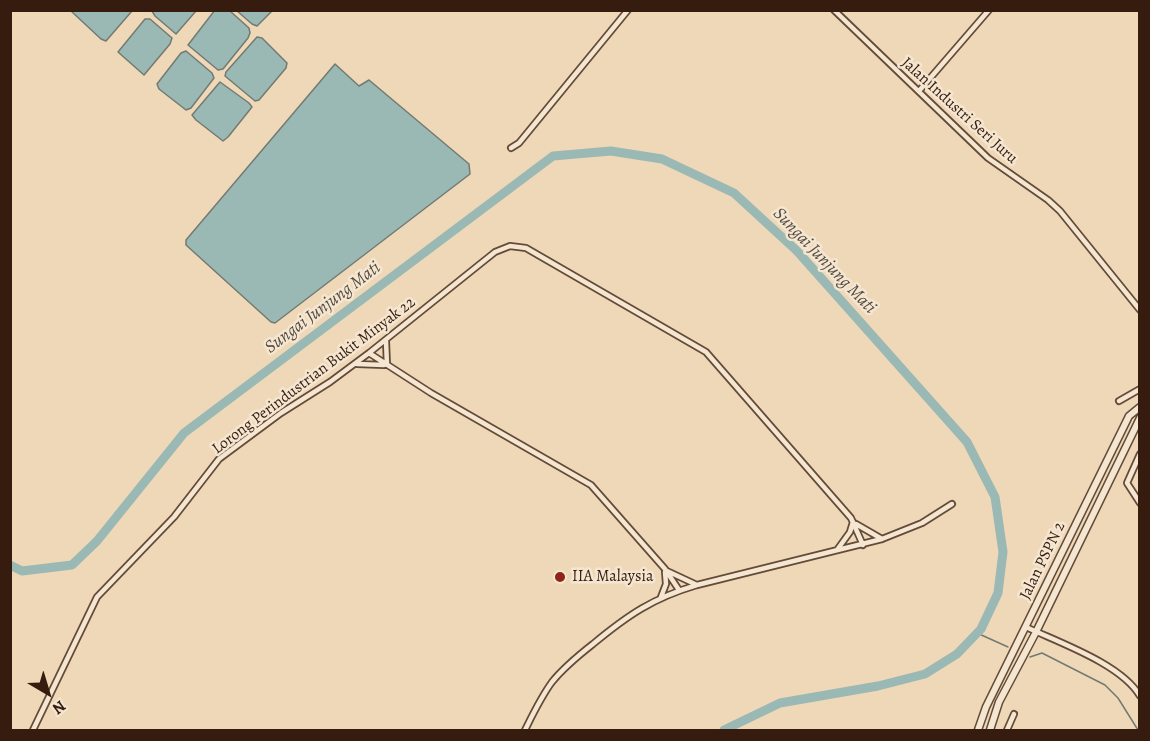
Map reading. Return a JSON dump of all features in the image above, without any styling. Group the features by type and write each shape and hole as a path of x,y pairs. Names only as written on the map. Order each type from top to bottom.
{"street":[{"path":"511,148 519,143 628,10"},
{"name":"Jalan Industri Seri Juru","path":"834,10 988,158 1047,200 1060,212 1140,310"},
{"path":"919,91 989,10"},
{"name":"Lorong Perindustrian Bukit Minyak 22","path":"33,730 97,597 174,517 219,459 281,413 355,364 495,252 510,246 526,248 706,352 853,522 862,545"},
{"path":"386,340 387,365"},
{"path":"369,353 431,393 591,485 665,569 679,590"},
{"path":"355,364 387,365"},
{"path":"1119,401 1140,389"},
{"name":"Jalan PSPN 2","path":"978,730 986,707 1129,416 1140,407"},
{"name":"Jalan PSPN 2","path":"990,730 999,702 1036,632 1140,418"},
{"path":"1140,454 1127,483 1140,503"},
{"path":"525,730 552,682 564,669 636,610 679,590 882,539 922,523 952,504"},
{"path":"837,551 850,532 853,522 882,539"},
{"path":"665,569 697,585"},
{"path":"661,597 666,584 665,569"},
{"path":"1026,627 1113,669 1131,684 1140,696"},
{"path":"1007,730 1014,714"}],"water":[{"path":"71,10 132,11 106,41"},
{"path":"152,10 196,11 176,34 155,16"},
{"path":"215,10 230,11 249,28 250,33 223,69 218,70 188,45"},
{"path":"237,11 272,11 257,26"},
{"path":"145,19 150,19 172,38 170,44 144,75 118,52"},
{"path":"257,37 262,38 287,63 286,68 259,100 255,101 225,76"},
{"path":"186,51 212,73 214,78 191,108 186,110 159,89 157,84 181,53"},
{"path":"335,64 359,86 369,80 469,164 470,174 275,323 271,322 186,245 186,240"},
{"path":"220,82 252,107 223,141 192,115"}],"waterway":[{"name":"Sungai Junjung Mati","path":"10,565 22,571 72,565 97,541 184,433 553,156 611,151 662,159 734,193 797,251 967,442 995,497 1003,552 998,593 981,629 957,654 925,674 878,686 780,703 724,730"},
{"path":"977,633 1008,647"},
{"path":"1030,657 1042,653 1105,685 1118,698 1138,730"}],"place":[{"name":"IIA Malaysia","path":"560,577"}]}
